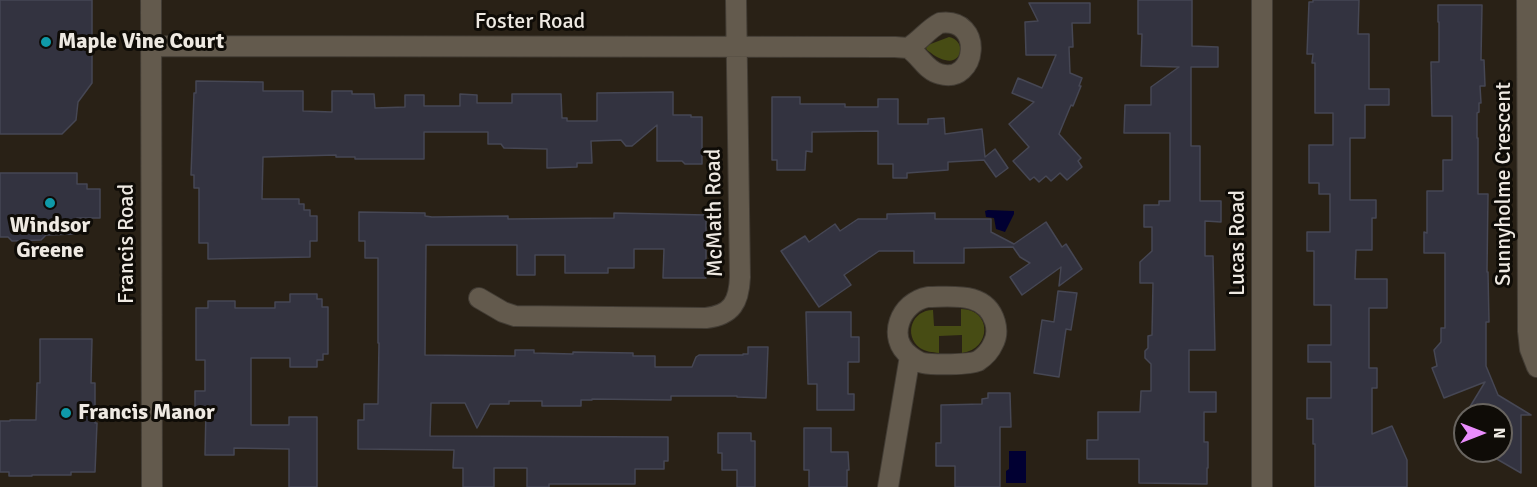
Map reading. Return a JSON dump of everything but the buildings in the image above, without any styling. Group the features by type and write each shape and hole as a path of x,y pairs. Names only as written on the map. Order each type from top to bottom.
{"street":[{"name":"Francis Road","path":"151,0 152,487"},
{"name":"McMath Road","path":"479,298 515,316 706,318 724,313 732,307 739,294 740,277 736,0"},
{"name":"Lucas Road","path":"1262,0 1262,487"},
{"name":"Sunnyholme Crescent","path":"1527,0 1528,331 1530,349 1537,367"},
{"name":"Foster Road","path":"151,46 895,46 908,48"},
{"path":"928,297 972,298 983,303 994,319 996,331 994,343 978,360 966,364 928,364 910,356 900,342 899,324 903,312 916,301 928,297"},
{"path":"888,487 910,356"}],"green space":[{"path":"949,37 955,39 960,47 960,52 955,59 951,61 943,59 927,50 928,45"},
{"path":"961,309 978,315 983,322 983,337 972,350 962,353 962,335 939,336 939,353 920,348 915,343 912,337 912,324 920,314 933,310 934,326 961,326"}],"shaded area":[{"path":"985,211 1014,211 1005,232 996,229 994,218 986,217"},
{"path":"1009,451 1026,451 1026,483 1006,483"}],"place":[{"name":"Maple Vine Court","path":"46,42"},
{"name":"Windsor Greene","path":"50,203"},
{"name":"Francis Manor","path":"66,413"}]}
